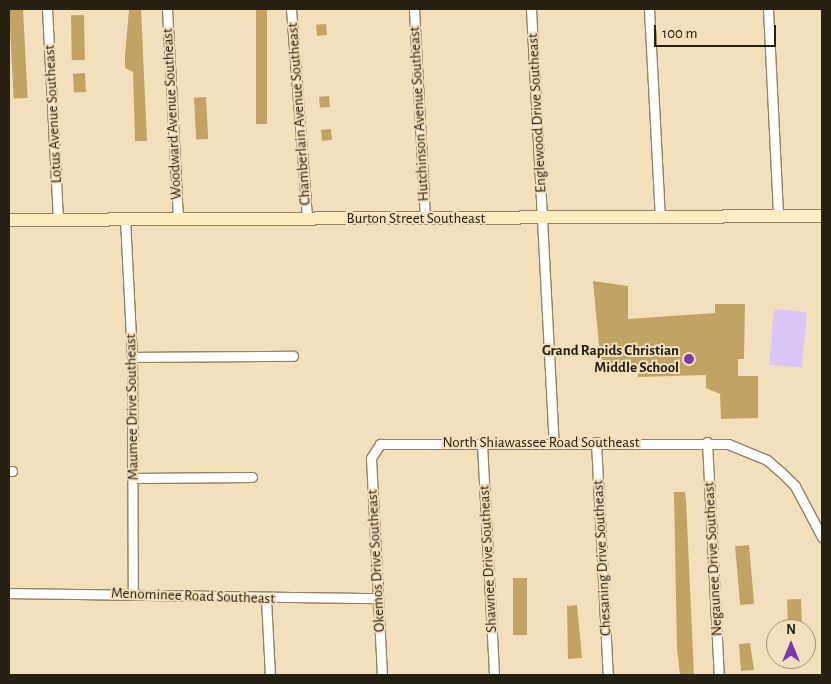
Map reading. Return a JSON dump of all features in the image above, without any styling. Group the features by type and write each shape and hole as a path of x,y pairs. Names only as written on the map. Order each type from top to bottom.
{"main road":[{"name":"Burton Street Southeast","path":"9,220 822,216"}],"street":[{"name":"Lotus Avenue Southeast","path":"47,9 58,220"},
{"name":"Woodward Avenue Southeast","path":"167,9 178,219"},
{"name":"Chamberlain Avenue Southeast","path":"291,9 307,219"},
{"name":"Hutchinson Avenue Southeast","path":"414,9 425,219"},
{"name":"Englewood Drive Southeast","path":"531,9 542,218"},
{"path":"649,9 660,218"},
{"path":"768,9 778,216"},
{"path":"542,218 554,442"},
{"name":"Maumee Drive Southeast","path":"125,219 132,357 133,595"},
{"path":"132,357 293,356"},
{"name":"North Shiawassee Road Southeast","path":"375,447 554,442 707,442 747,451 781,472 795,486 822,537"},
{"name":"Chesaning Drive Southeast","path":"596,442 608,675"},
{"name":"Negaunee Drive Southeast","path":"707,442 719,675"},
{"name":"Shawnee Drive Southeast","path":"482,444 494,675"},
{"name":"Okemos Drive Southeast","path":"375,447 371,458 382,675"},
{"path":"133,478 252,477"},
{"name":"Menominee Road Southeast","path":"9,592 266,599 378,598"},
{"path":"266,599 270,675"}],"shaded area":[{"path":"774,309 807,312 802,368 769,365"}],"building":[{"path":"23,9 28,98 14,99 9,10"},
{"path":"141,9 147,141 135,141 133,72 125,68 125,55 129,10"},
{"path":"256,9 267,9 267,124 256,124"},
{"path":"71,15 84,15 85,60 72,60"},
{"path":"326,24 327,35 317,36 316,25"},
{"path":"85,73 86,92 74,93 73,74"},
{"path":"329,96 330,107 320,108 319,97"},
{"path":"206,97 208,139 196,140 194,98"},
{"path":"331,129 332,140 322,141 321,130"},
{"path":"593,281 628,286 628,319 715,313 715,304 745,304 744,359 738,359 738,376 758,376 758,418 721,419 720,394 706,388 706,375 638,377 638,367 601,367"},
{"path":"674,492 685,492 686,500 694,675 680,675 677,649"},
{"path":"749,545 754,604 740,605 735,546"},
{"path":"513,578 527,578 527,635 513,635"},
{"path":"787,599 801,599 802,619 788,619"},
{"path":"577,605 582,658 568,659 567,606"},
{"path":"750,643 754,670 741,671 739,644"}],"place":[{"name":"Grand Rapids Christian Middle School","path":"689,359"}]}
